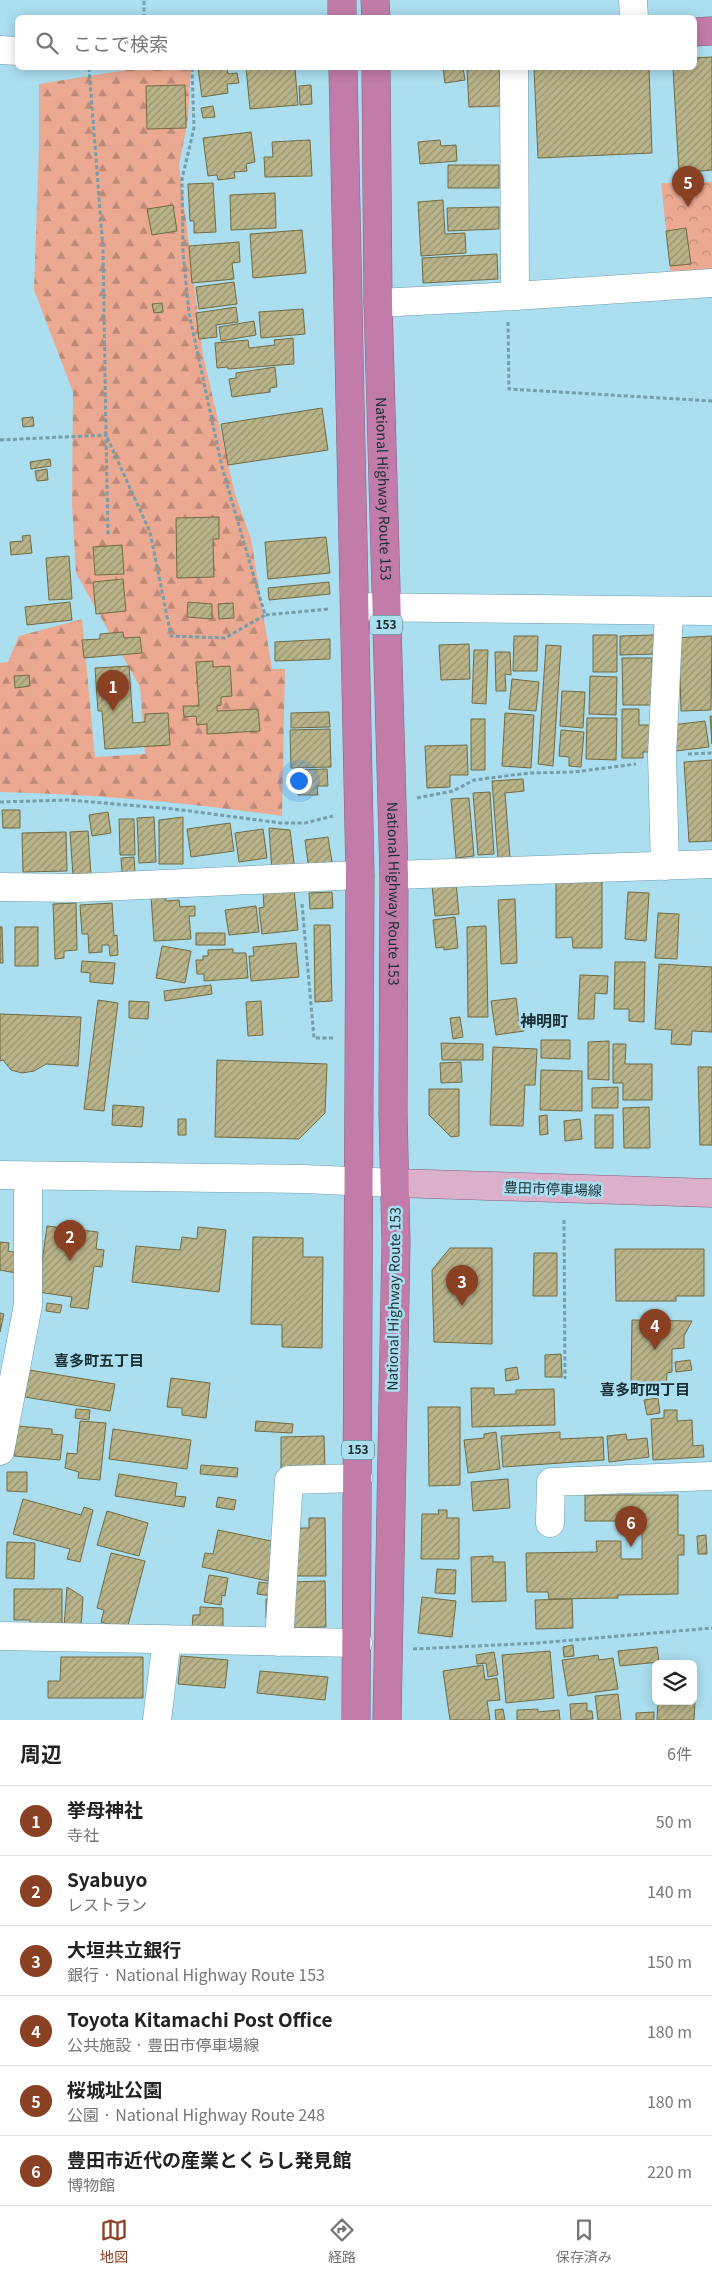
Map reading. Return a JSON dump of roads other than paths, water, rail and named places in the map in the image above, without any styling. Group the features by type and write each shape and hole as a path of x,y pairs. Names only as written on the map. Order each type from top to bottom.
{"highway":[{"path":"342,0 342,15"},
{"path":"375,0 376,15"},
{"path":"697,32 712,31"},
{"name":"153","path":"343,70 360,874 358,1643 356,1720"},
{"name":"National Highway Route 153","path":"376,70 378,302 394,875 393,1113 395,1183 390,1650 387,1720"}],"main road":[{"name":"豊田市停車場線","path":"395,1183 712,1193"}],"street":[{"path":"633,0 634,15"},
{"path":"0,50 15,51"},
{"path":"511,297 514,70"},
{"path":"378,302 511,297 712,283"},
{"path":"355,607 712,611"},
{"path":"665,866 662,755 669,612"},
{"path":"394,875 712,864"},
{"path":"0,887 78,888 360,874"},
{"path":"0,1175 395,1183"},
{"path":"0,1451 28,1306 28,1176"},
{"path":"550,1523 551,1482 712,1476"},
{"path":"278,1642 289,1480 358,1478"},
{"path":"0,1636 358,1643"},
{"path":"157,1720 166,1639"}],"place":[{"name":"桜城址公園","path":"688,207"},
{"name":"挙母神社","path":"113,711"},
{"name":"Syabuyo","path":"70,1261"},
{"name":"大垣共立銀行","path":"462,1306"},
{"name":"Toyota Kitamachi Post Office","path":"655,1350"},
{"name":"豊田市近代の産業とくらし発見館","path":"631,1547"}],"district":[{"name":"神明町","path":"544,1021"},
{"name":"喜多町五丁目","path":"99,1361"},
{"name":"喜多町四丁目","path":"645,1390"}]}
